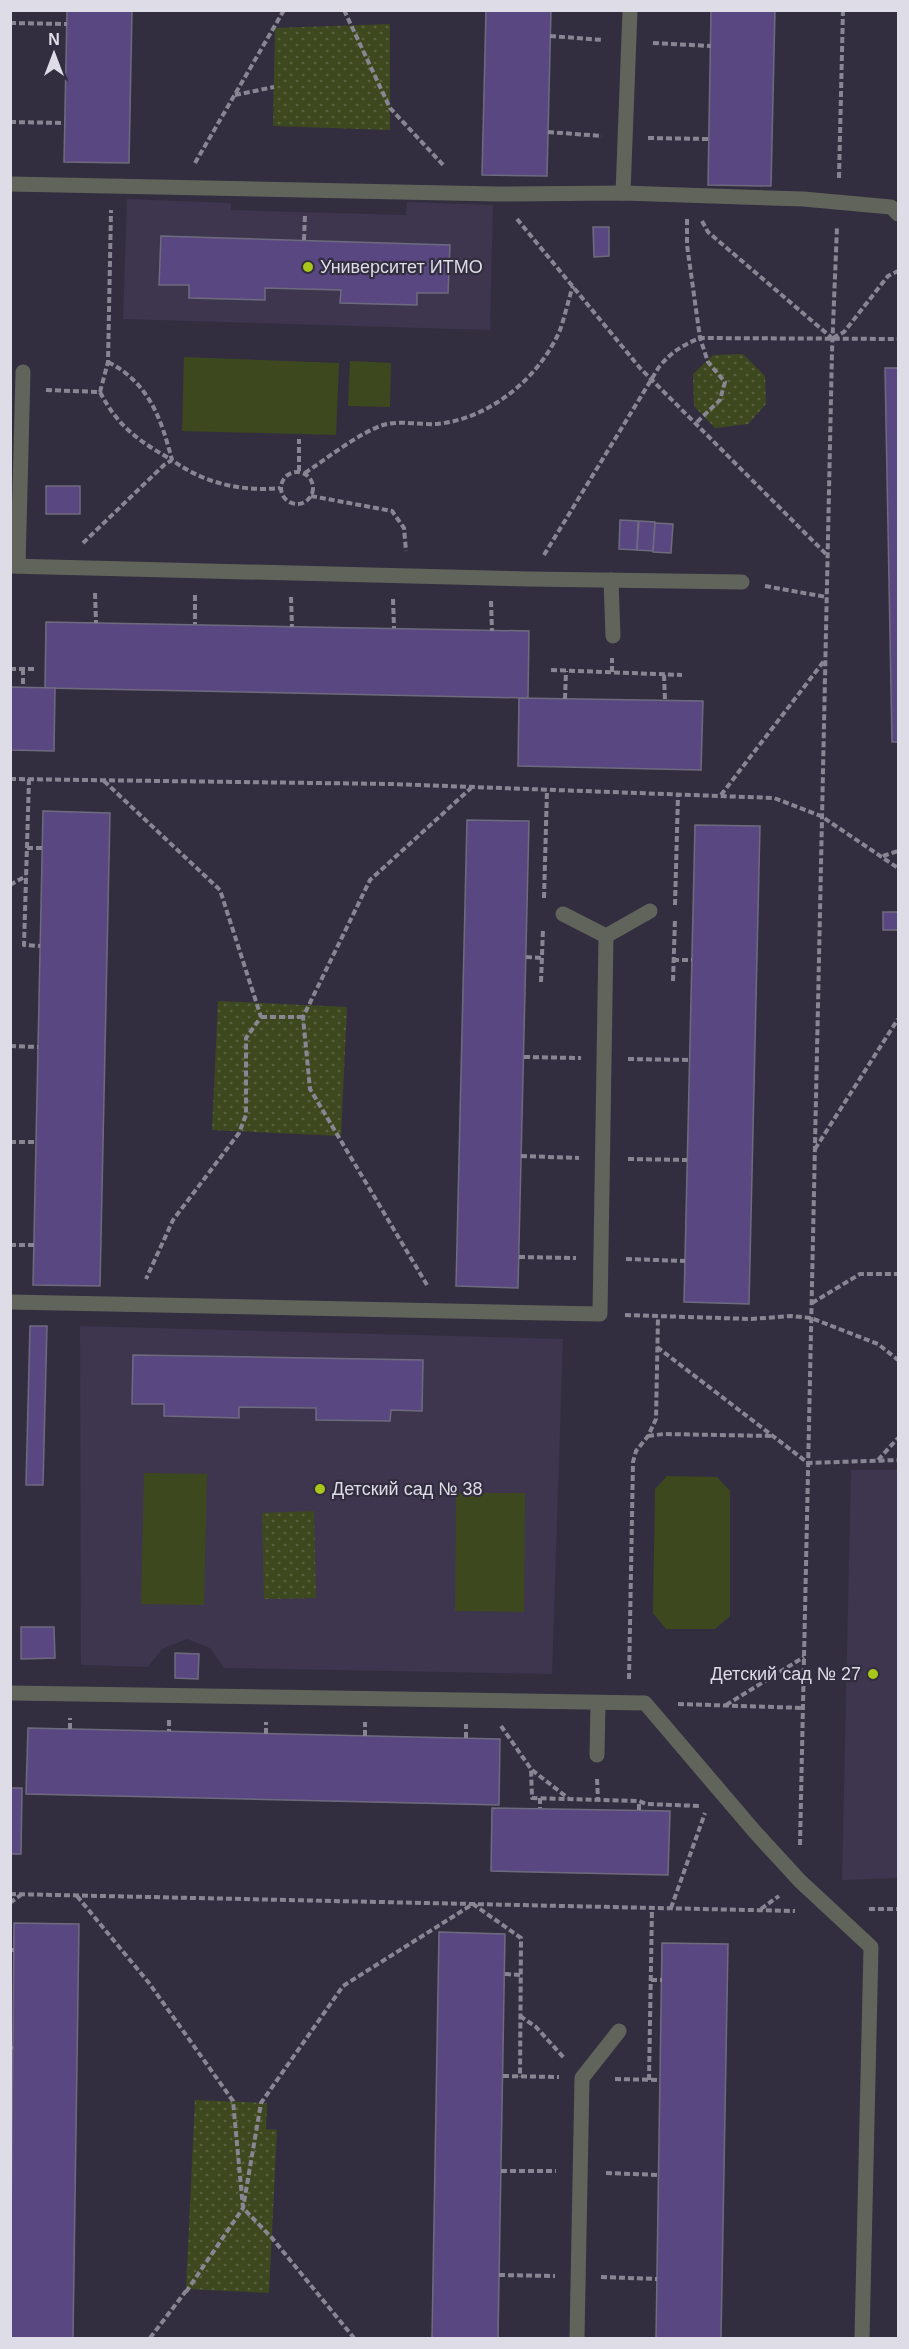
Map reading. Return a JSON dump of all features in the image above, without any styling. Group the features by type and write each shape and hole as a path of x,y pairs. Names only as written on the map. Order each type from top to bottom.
{"lane":[{"path":"623,193 630,10"},
{"path":"10,184 470,194 623,193 803,200 896,209"},
{"path":"23,372 14,566 742,582"},
{"path":"611,580 613,636"},
{"path":"606,936 650,911"},
{"path":"563,914 606,936"},
{"path":"10,1302 600,1314 606,936"},
{"path":"10,1693 645,1703 800,1881 871,1947 862,2338"},
{"path":"597,1755 598,1703"},
{"path":"578,2338 582,2078 620,2031"}],"path":[{"path":"181,187 284,10"},
{"path":"344,10 390,108 470,194"},
{"path":"10,23 67,24"},
{"path":"550,36 711,46"},
{"path":"235,95 274,87"},
{"path":"10,123 64,123"},
{"path":"548,132 709,139"},
{"path":"112,186 108,362 100,392 118,422 138,440 185,470 207,480 231,486 280,488"},
{"path":"496,194 651,379 827,556"},
{"path":"686,195 687,245 700,338 708,362 725,382 720,400 695,424"},
{"path":"719,242 832,339"},
{"path":"832,339 844,332 888,276 898,271"},
{"path":"305,473 384,424 437,424 455,420 495,403 509,394 538,366 552,346 560,329 573,285"},
{"path":"529,579 651,379 671,353 684,344 700,338 898,339"},
{"path":"800,1881 832,339"},
{"path":"108,362 123,369 156,408 172,460"},
{"path":"23,390 100,392"},
{"path":"299,439 299,471"},
{"path":"64,567 90,535 172,460"},
{"path":"299,471 305,473 311,479 313,488 311,495 305,502 297,504 288,502 282,496 280,488 283,479 290,473 299,471"},
{"path":"311,495 392,511 404,528 408,576"},
{"path":"742,582 826,597"},
{"path":"720,796 825,660"},
{"path":"10,669 36,669"},
{"path":"23,669 23,687"},
{"path":"551,670 682,675"},
{"path":"565,699 566,671"},
{"path":"664,675 665,700"},
{"path":"10,779 391,784 774,798 821,816 898,868"},
{"path":"29,779 24,945 40,946"},
{"path":"103,780 220,890 261,1017"},
{"path":"442,1311 310,1089 303,1017 370,880 471,788"},
{"path":"544,899 547,790"},
{"path":"675,907 678,795"},
{"path":"27,848 42,848"},
{"path":"882,856 898,851"},
{"path":"10,885 27,875"},
{"path":"673,981 675,918"},
{"path":"542,982 543,923"},
{"path":"526,957 542,958"},
{"path":"673,960 692,960"},
{"path":"261,1017 303,1017"},
{"path":"135,1305 173,1220 239,1134 246,1115 246,1038 261,1017"},
{"path":"814,1149 898,1019"},
{"path":"10,1046 38,1047"},
{"path":"10,1142 36,1142"},
{"path":"10,1245 34,1245"},
{"path":"812,1304 860,1274 898,1274"},
{"path":"600,1314 751,1319 791,1316 811,1318 878,1344 898,1360"},
{"path":"628,1703 633,1462 636,1451 648,1436 656,1419 657,1317"},
{"path":"657,1347 808,1463 898,1460"},
{"path":"648,1436 664,1434 773,1436"},
{"path":"878,1461 898,1438"},
{"path":"725,1706 804,1656"},
{"path":"645,1703 804,1708"},
{"path":"500,1725 531,1769 568,1798"},
{"path":"531,1769 532,1798 639,1801 708,1806 671,1908"},
{"path":"540,1798 540,1808"},
{"path":"639,1801 639,1810"},
{"path":"10,1903 22,1893"},
{"path":"10,1894 652,1908 898,1909"},
{"path":"76,1896 149,1983 233,2101 243,2208 272,2238 354,2338"},
{"path":"473,1904 521,1938 520,2077"},
{"path":"150,2338 187,2290 243,2208 261,2103 343,1986 473,1904"},
{"path":"649,2080 652,1908"},
{"path":"505,1974 520,1975"},
{"path":"651,1980 662,1980"},
{"path":"520,2016 536,2027 582,2078"},
{"path":"503,2076 660,2080"},
{"path":"501,2171 659,2175"},
{"path":"499,2275 657,2279"}],"shaded area":[{"name":"Университет ИТМО","path":"127,199 231,203 231,210 406,215 407,202 493,205 490,330 123,319"},
{"name":"Детский сад № 38","path":"80,1326 563,1339 552,1674 224,1668 210,1648 187,1639 162,1649 148,1667 81,1665"},
{"name":"Детский сад № 27","path":"851,1470 898,1470 898,1878 842,1880"}],"green space":[{"path":"390,24 390,130 273,126 275,28"},
{"path":"743,354 765,376 766,404 748,424 715,428 694,406 693,374 713,355"},
{"path":"184,357 339,363 336,435 182,431"},
{"path":"350,361 391,363 390,407 348,406"},
{"path":"218,1001 347,1007 341,1136 212,1130"},
{"path":"144,1473 207,1474 204,1605 141,1604"},
{"path":"667,1476 717,1477 730,1491 730,1616 715,1629 666,1629 653,1613 655,1489"},
{"path":"456,1493 525,1493 524,1612 455,1611"},
{"path":"314,1511 316,1598 264,1599 262,1513"},
{"path":"195,2100 267,2103 266,2129 277,2130 269,2293 186,2289"}],"building":[{"path":"67,10 132,10 129,163 64,162"},
{"path":"486,10 551,10 547,176 482,175"},
{"path":"711,10 775,10 771,186 708,185"},
{"path":"593,227 609,227 609,256 594,257"},
{"path":"161,236 450,245 448,293 417,293 417,305 340,303 341,290 265,288 265,300 189,298 189,285 159,285"},
{"path":"885,368 898,368 898,742 892,742"},
{"path":"46,486 80,486 80,514 46,514"},
{"path":"620,520 638,521 637,550 619,549"},
{"path":"639,521 655,522 653,551 637,550"},
{"path":"655,523 673,524 671,553 653,552"},
{"path":"46,622 529,631 528,698 45,688"},
{"path":"10,687 55,688 54,751 10,750"},
{"path":"519,698 703,701 701,770 518,766"},
{"path":"43,811 110,813 100,1286 33,1285"},
{"path":"467,820 529,821 518,1288 456,1286"},
{"path":"695,825 760,826 749,1304 684,1302"},
{"path":"883,912 898,912 898,930 883,930"},
{"path":"30,1326 47,1326 43,1485 26,1485"},
{"path":"133,1355 423,1360 422,1411 391,1410 390,1421 316,1420 316,1408 239,1407 239,1418 164,1416 164,1404 132,1404"},
{"path":"21,1627 54,1627 55,1658 21,1659"},
{"path":"175,1653 199,1654 198,1679 175,1678"},
{"path":"28,1728 500,1739 499,1805 26,1794"},
{"path":"10,1788 22,1788 21,1854 10,1854"},
{"path":"492,1808 670,1811 668,1875 491,1871"},
{"path":"14,1923 79,1924 73,2338 10,2338"},
{"path":"439,1932 505,1934 498,2338 432,2338"},
{"path":"662,1943 728,1944 721,2338 656,2338"}],"place":[{"name":"Университет ИТМО","path":"308,267"},
{"name":"Детский сад № 38","path":"320,1489"},
{"name":"Детский сад № 27","path":"873,1674"}]}
